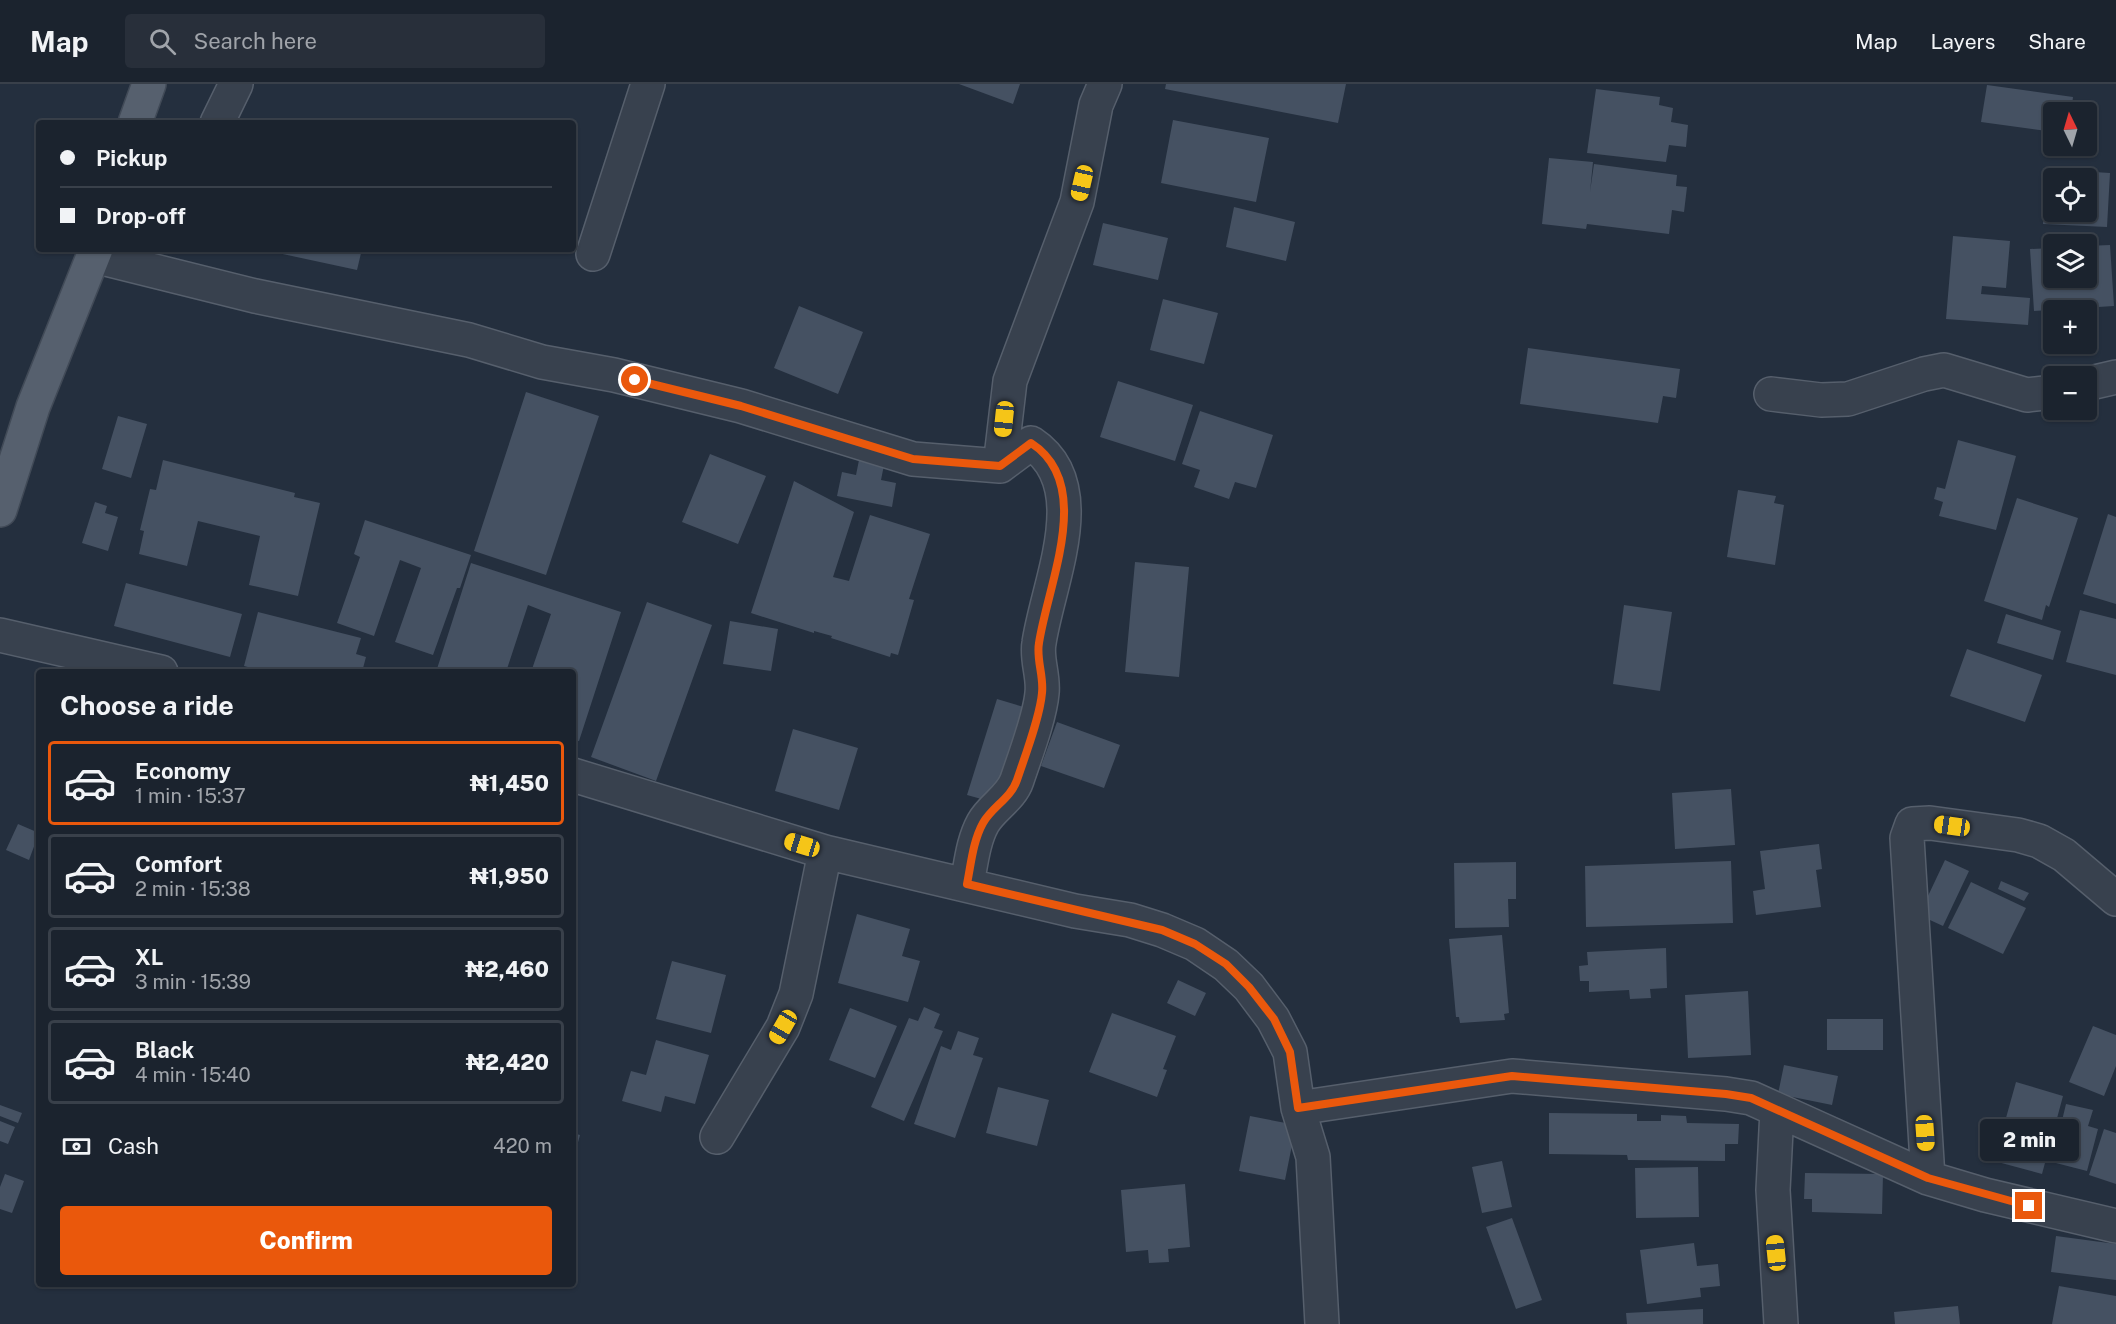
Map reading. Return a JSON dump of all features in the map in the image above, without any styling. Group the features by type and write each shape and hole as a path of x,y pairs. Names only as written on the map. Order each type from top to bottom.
{"main road":[{"path":"136,120 149,84"},
{"path":"0,510 33,407 95,252"}],"street":[{"path":"218,120 236,84"},
{"path":"593,254 648,84"},
{"path":"1000,466 1010,381 1077,202 1096,105 1106,84"},
{"path":"95,252 255,296 469,340 542,362 614,375 741,406 913,459 1000,466 1031,443 1044,452 1057,469 1063,487 1064,509 1057,567 1039,644 1042,693 1016,784 983,823 976,840 967,884"},
{"path":"1771,394 1821,400 1848,399 1924,374 1944,370 2027,394 2043,393"},
{"path":"2097,381 2116,377"},
{"path":"0,635 149,669"},
{"path":"576,776 825,852 1162,930 1195,944 1226,964 1249,987 1268,1011 1290,1052 1298,1108 1313,1157 1322,1324"},
{"path":"1928,1178 1907,838 1912,824 1930,823 2018,835 2039,841 2064,855 2116,899"},
{"path":"717,1137 783,1027 796,994 825,852"},
{"path":"1298,1108 1512,1076 1726,1094 1751,1098 1928,1178 1985,1195 2116,1226"},
{"path":"1777,1110 1773,1190 1781,1324"}],"building":[{"path":"959,84 1020,84 1013,104"},
{"path":"1166,84 1346,84 1338,123 1165,89"},
{"path":"1987,85 2073,97 2072,102 2043,102 2043,130 1981,122"},
{"path":"1596,89 1660,97 1659,105 1673,108 1671,122 1688,125 1686,147 1669,145 1666,162 1587,153"},
{"path":"1173,120 1269,138 1256,202 1161,183"},
{"path":"1549,158 1593,162 1590,192 1594,164 1677,175 1676,186 1687,187 1684,212 1672,210 1669,234 1587,224 1586,229 1542,224"},
{"path":"2097,172 2110,173 2107,227 2043,224 2043,222 2097,222"},
{"path":"1234,207 1295,222 1286,261 1226,247"},
{"path":"1103,223 1168,238 1158,280 1093,265"},
{"path":"1953,236 2010,241 2006,288 1982,286 1981,294 2030,298 2028,325 1946,319"},
{"path":"2110,245 2114,306 2097,307 2097,300 2043,300 2043,310 2034,311 2030,249 2043,248 2043,288 2097,288 2097,246"},
{"path":"278,252 361,252 357,270"},
{"path":"1163,299 1218,313 1204,364 1150,350"},
{"path":"799,306 863,332 838,394 774,368"},
{"path":"1528,348 1680,369 1676,398 1663,396 1658,423 1520,404"},
{"path":"1118,381 1193,405 1175,461 1100,437"},
{"path":"526,392 599,416 546,575 474,551"},
{"path":"1200,411 1273,435 1256,488 1235,482 1229,499 1194,487 1200,470 1182,464"},
{"path":"118,416 147,424 131,478 102,469"},
{"path":"1958,440 2016,456 1996,530 1939,516 1943,502 1934,499 1937,487 1945,489"},
{"path":"710,454 766,476 738,544 682,522"},
{"path":"163,460 295,493 294,497 320,503 298,596 249,585 260,536 198,521 187,566 139,554 144,531 140,530 150,489 156,490"},
{"path":"859,460 884,465 881,480 896,483 892,507 837,496 842,472 856,475"},
{"path":"794,481 854,512 833,577 849,581 870,515 930,534 909,599 914,600 898,655 891,653 890,657 831,638 832,636 814,631 814,633 751,613"},
{"path":"1738,490 1776,496 1774,503 1784,505 1775,565 1727,557"},
{"path":"2017,498 2078,518 2049,607 2046,605 2042,620 1984,601"},
{"path":"95,502 107,506 105,513 118,517 108,551 82,543"},
{"path":"2108,514 2116,517 2116,604 2083,594"},
{"path":"365,520 471,555 433,655 395,642 421,568 400,560 374,636 337,623 360,557 354,554"},
{"path":"1135,562 1189,567 1179,677 1125,672"},
{"path":"471,563 621,612 579,741 576,740 576,669 532,669 551,614 528,605 507,669 437,669"},
{"path":"126,583 242,614 230,657 114,626"},
{"path":"647,602 712,625 656,781 591,757"},
{"path":"1624,605 1672,612 1660,691 1613,684"},
{"path":"2080,610 2116,619 2116,675 2066,662"},
{"path":"258,612 361,638 356,654 366,657 363,669 255,669 244,666"},
{"path":"2006,614 2061,631 2053,660 1997,643"},
{"path":"730,621 778,629 771,671 723,664"},
{"path":"1967,649 2042,675 2025,722 1950,696"},
{"path":"997,699 1051,715 1003,805 967,795"},
{"path":"1057,722 1120,745 1104,788 1041,766"},
{"path":"793,729 858,748 839,810 775,791"},
{"path":"1731,789 1735,845 1675,849 1672,793"},
{"path":"18,824 36,832 36,841 29,860 6,850"},
{"path":"1819,844 1822,869 1816,870 1821,907 1756,915 1753,891 1765,889 1760,851"},
{"path":"1945,860 1969,871 1943,926 1919,915"},
{"path":"1731,861 1733,923 1586,927 1585,866"},
{"path":"1516,862 1516,899 1508,899 1509,927 1455,928 1454,863"},
{"path":"2001,881 2029,893 2024,901 1998,889"},
{"path":"1971,882 2026,908 2003,954 1948,928"},
{"path":"857,914 910,929 902,956 920,961 908,1002 838,983"},
{"path":"1502,935 1509,1013 1504,1014 1505,1020 1460,1023 1459,1017 1456,1017 1449,939"},
{"path":"1666,948 1667,988 1650,989 1651,998 1630,999 1629,990 1589,992 1589,981 1580,981 1579,966 1588,965 1587,952"},
{"path":"672,961 726,975 711,1033 656,1019"},
{"path":"1178,980 1206,993 1195,1016 1167,1003"},
{"path":"1748,991 1751,1055 1688,1058 1685,995"},
{"path":"924,1007 940,1014 934,1028 943,1031 904,1121 871,1107 909,1018 918,1021"},
{"path":"850,1008 897,1026 875,1078 829,1060"},
{"path":"1112,1013 1176,1036 1163,1069 1167,1070 1157,1097 1089,1072"},
{"path":"1827,1019 1883,1019 1883,1050 1827,1050"},
{"path":"2093,1026 2116,1035 2116,1066 2104,1096 2069,1082"},
{"path":"958,1031 979,1038 973,1055 983,1058 955,1138 914,1124 941,1046 951,1050"},
{"path":"656,1040 709,1055 695,1104 665,1096 661,1112 622,1101 631,1071 646,1075"},
{"path":"1784,1065 1838,1076 1832,1105 1778,1094"},
{"path":"2016,1082 2063,1096 2042,1174 1994,1161"},
{"path":"998,1087 1049,1100 1037,1146 986,1133"},
{"path":"2066,1104 2093,1110 2088,1126 2098,1129 2087,1171 2052,1162"},
{"path":"0,1105 22,1113 18,1123 0,1116"},
{"path":"1549,1113 1637,1114 1637,1121 1661,1121 1661,1115 1686,1116 1687,1123 1739,1124 1738,1144 1725,1144 1725,1161 1628,1160 1627,1155 1549,1154"},
{"path":"1250,1116 1296,1125 1285,1180 1239,1171"},
{"path":"0,1121 15,1127 8,1144 0,1141"},
{"path":"2104,1129 2116,1133 2116,1184 2089,1175"},
{"path":"576,1134 580,1135 576,1150"},
{"path":"1502,1161 1512,1207 1482,1213 1472,1167"},
{"path":"1698,1167 1699,1217 1636,1218 1635,1168"},
{"path":"1805,1173 1883,1174 1882,1214 1812,1212 1812,1199 1804,1199"},
{"path":"5,1174 24,1181 12,1213 0,1209 0,1187"},
{"path":"1185,1184 1190,1247 1168,1249 1169,1262 1149,1263 1148,1250 1126,1252 1121,1190"},
{"path":"1512,1218 1542,1300 1516,1309 1486,1227"},
{"path":"2056,1236 2116,1244 2116,1280 2051,1272"},
{"path":"1694,1243 1697,1266 1718,1264 1720,1286 1700,1288 1701,1297 1647,1304 1640,1250"},
{"path":"2059,1286 2116,1296 2116,1324 2052,1324"},
{"path":"1958,1306 1960,1324 1895,1324 1894,1312"},
{"path":"1703,1309 1703,1324 1627,1324 1626,1313"}],"route":[{"path":"635,380 741,406 913,459 951,464 1000,466 1031,443 1044,452 1057,469 1063,487 1064,509 1057,567 1039,644 1042,693 1016,784 983,823 976,840 967,884 1075,911 1130,920 1195,944 1226,964 1249,987 1274,1019 1290,1052 1298,1108 1512,1076 1726,1094 1751,1098 1928,1178 2029,1206"}]}
